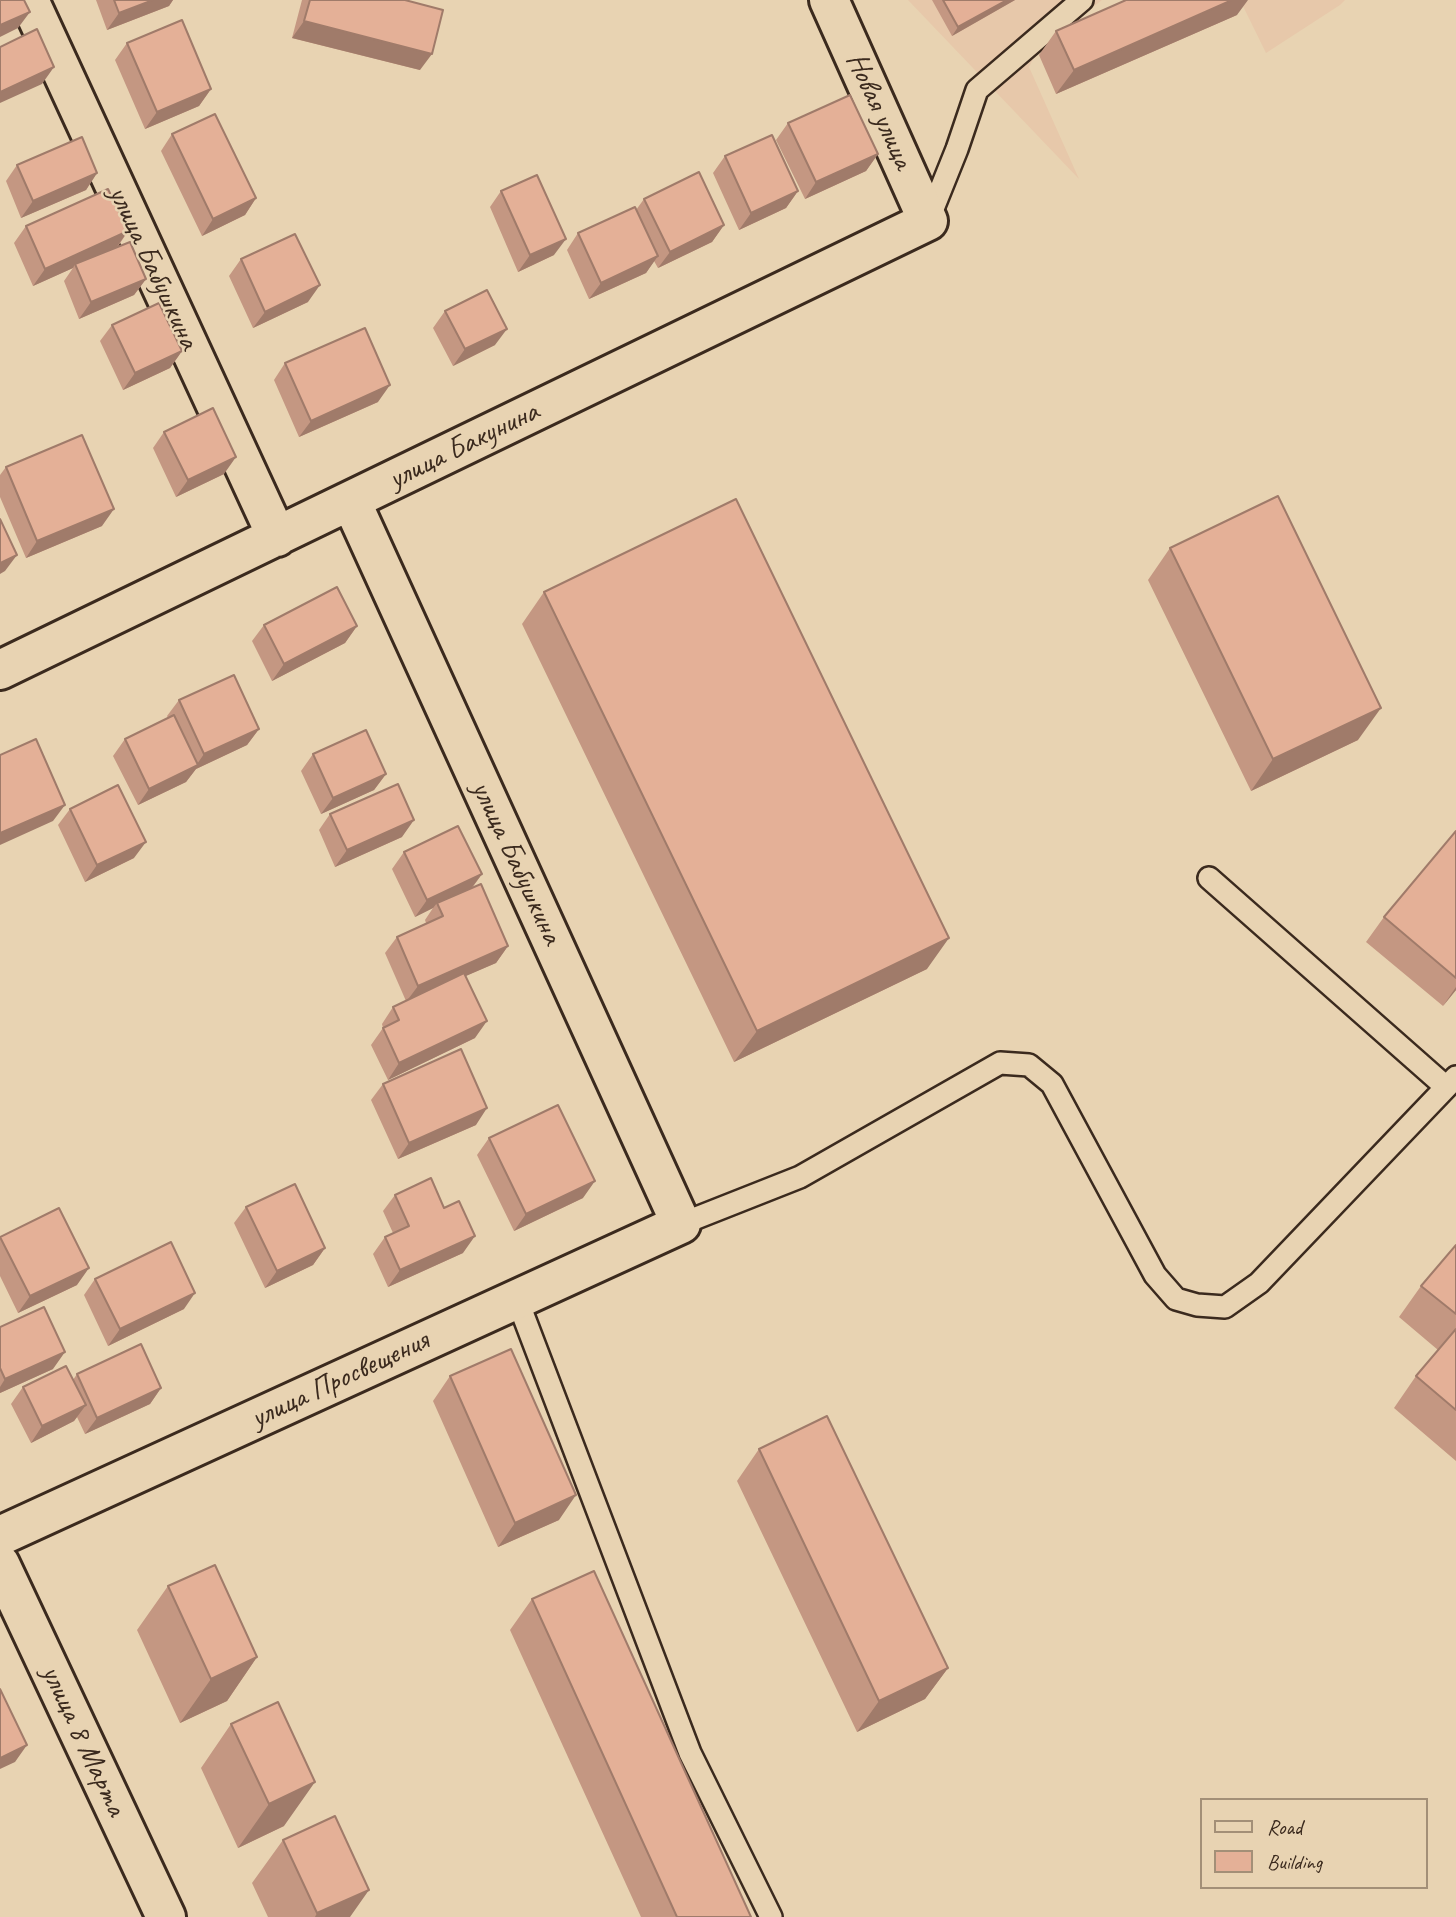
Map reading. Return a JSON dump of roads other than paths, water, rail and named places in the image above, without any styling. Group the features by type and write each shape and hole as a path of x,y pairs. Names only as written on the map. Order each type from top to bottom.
{"street":[{"name":"улица Бабушкина","path":"30,0 277,537"},
{"name":"Новая улица","path":"830,0 928,221"},
{"name":"улица Бакунина","path":"0,670 928,221"},
{"name":"улица Бабушкина","path":"351,501 681,1224"},
{"name":"улица Просвещения","path":"0,1536 681,1224"},
{"name":"улица 8 Марта","path":"0,1564 166,1917"}],"lane":[{"path":"928,221 977,90 1082,0"},
{"path":"681,1224 800,1177 1000,1063 1029,1065 1052,1084 1155,1275 1176,1299 1197,1306 1225,1307 1259,1283 1451,1082 1209,878"},
{"path":"517,1299 690,1753 771,1917"}]}
